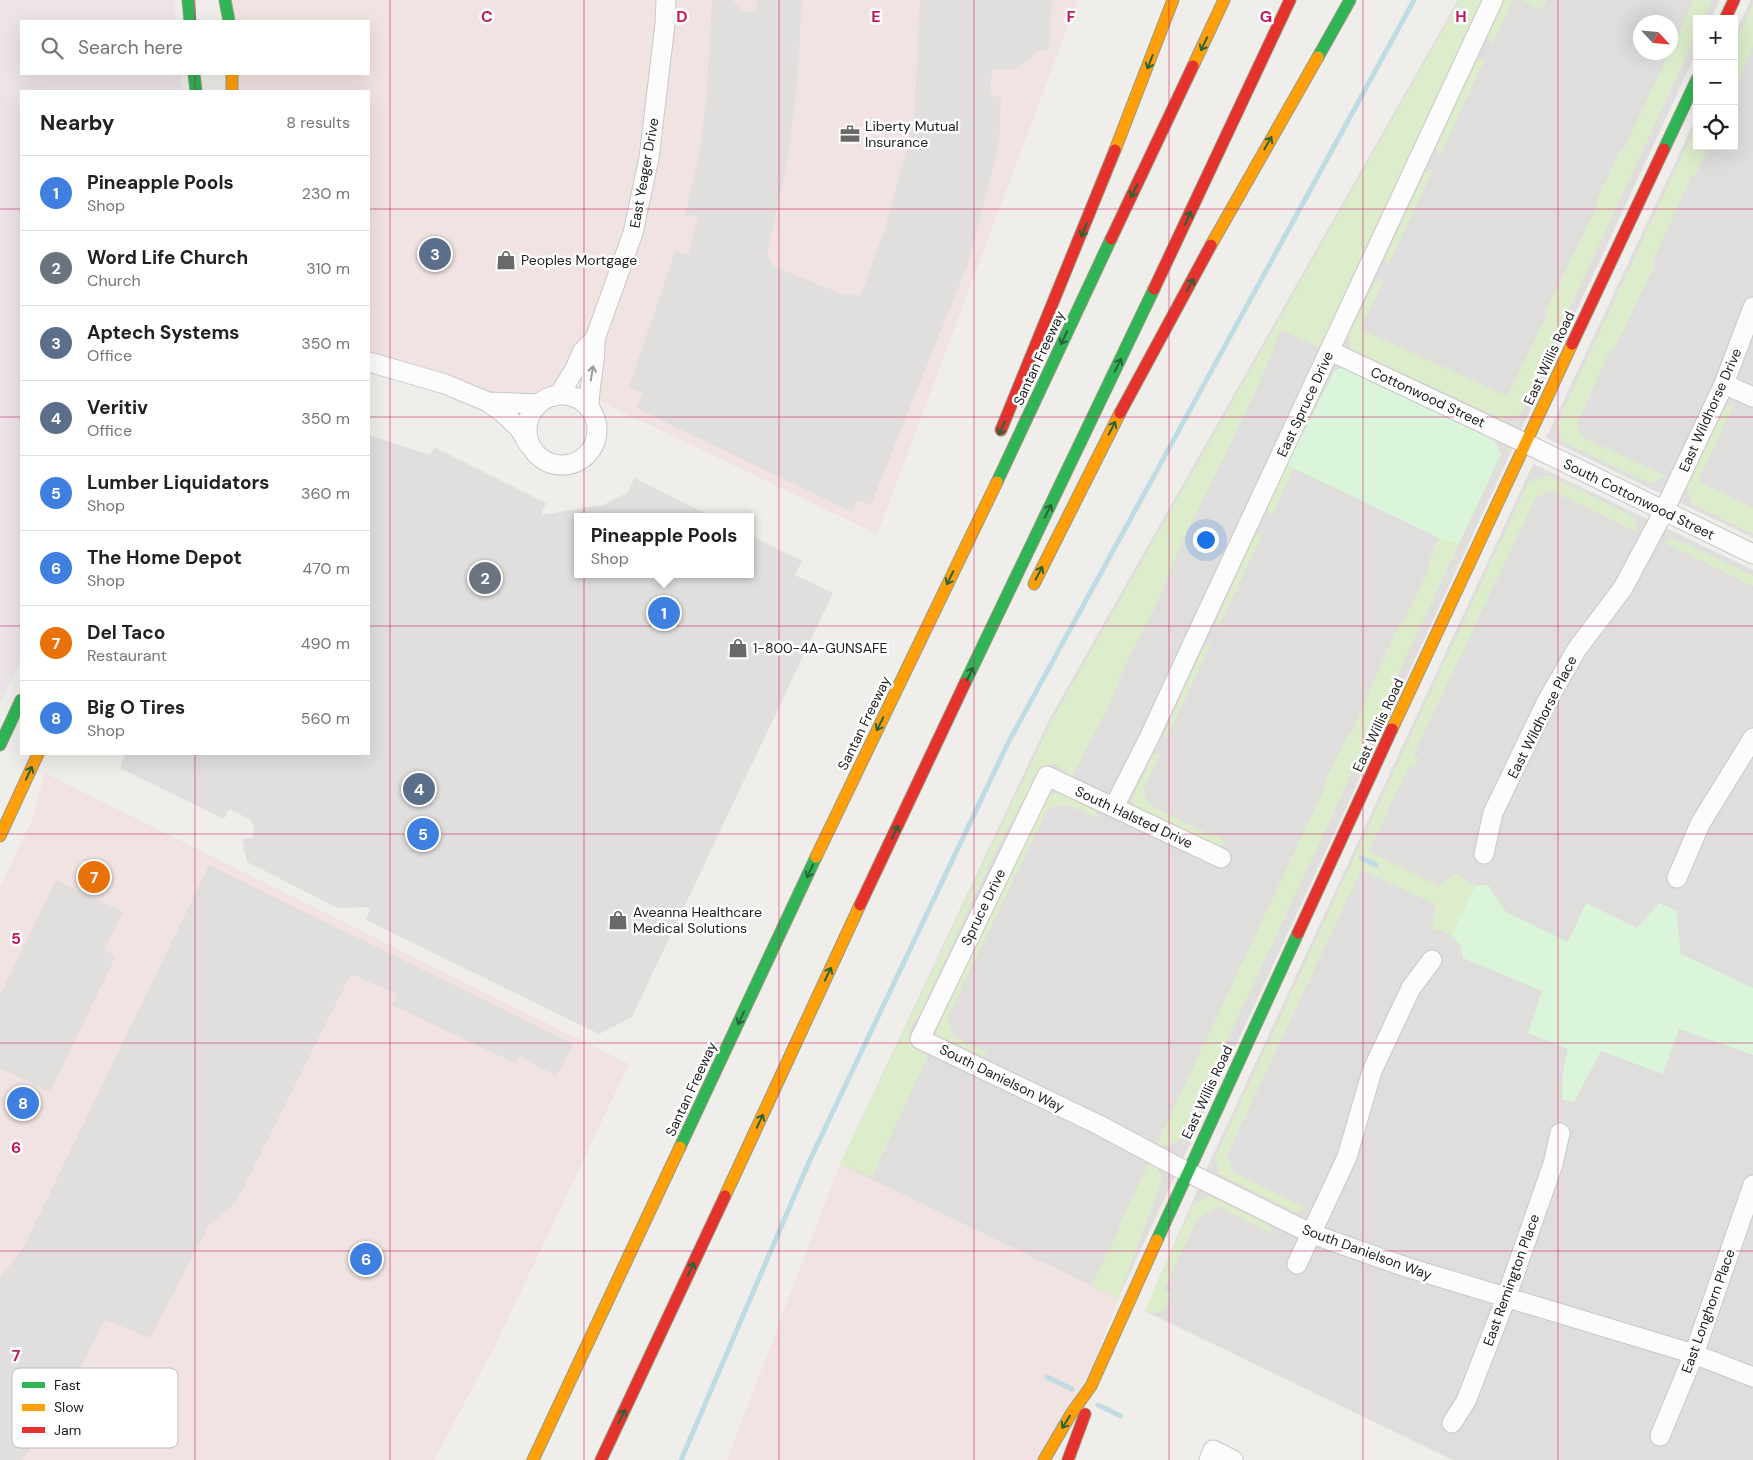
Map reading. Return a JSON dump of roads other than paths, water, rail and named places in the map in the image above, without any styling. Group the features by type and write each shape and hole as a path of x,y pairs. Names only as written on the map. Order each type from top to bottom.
{"main road":[{"path":"188,0 190,20"},
{"path":"225,0 229,20"},
{"path":"995,445 1099,192 1173,0"},
{"name":"Santan Freeway","path":"533,1460 850,785 972,534 1224,0"},
{"path":"601,1460 941,733 1143,314 1290,0"},
{"path":"1030,591 1113,426 1244,185 1350,0"},
{"path":"1727,15 1734,0"},
{"path":"194,75 196,90"},
{"path":"232,75 232,90"},
{"name":"East Willis Road","path":"1044,1460 1071,1414 1091,1386 1187,1172 1525,443 1693,87"},
{"path":"972,534 985,480"},
{"path":"941,733 974,691"},
{"path":"0,746 20,702"},
{"path":"0,836 38,755"},
{"name":"East Willis Road","path":"1068,1460 1085,1415 1091,1386"}],"street":[{"name":"East Yeager Drive","path":"559,395 575,369 582,352 594,339 634,233 649,158 665,24 666,0"},
{"name":"East Spruce Drive","path":"1114,807 1330,351 1493,0"},
{"name":"East Wildhorse Drive","path":"1664,511 1724,384 1753,307"},
{"name":"East Yeager Drive","path":"589,408 596,354 594,339"},
{"name":"Cottonwood Street","path":"1330,351 1525,443"},
{"path":"370,362 445,384 488,402 519,428 525,440 539,457 549,463 561,465 572,463 583,458 591,450 596,439 597,428 589,408 576,398 559,395 548,398 538,404 531,413 527,425 527,436 532,448"},
{"path":"1724,384 1753,398"},
{"path":"488,402 538,404"},
{"name":"South Cottonwood Street","path":"1525,443 1753,554"},
{"name":"East Wildhorse Place","path":"1484,854 1493,813 1546,704 1577,649 1623,588 1664,511"},
{"path":"1677,878 1700,824 1753,738"},
{"name":"South Halsted Drive","path":"1047,776 1221,858"},
{"name":"Spruce Drive","path":"920,1039 1047,776"},
{"path":"1297,1264 1347,1157 1372,1071 1411,988 1432,960"},
{"name":"South Danielson Way","path":"920,1039 1099,1124 1187,1172 1312,1234 1406,1268 1694,1354 1753,1377"},
{"name":"East Remington Place","path":"1452,1423 1466,1401 1506,1298 1553,1164 1560,1133"},
{"name":"East Longhorn Place","path":"1660,1436 1694,1354 1753,1185"},
{"path":"1211,1455 1233,1460"}],"waterway":[{"path":"681,1460 809,1162 1008,743 1414,0"},
{"path":"1361,858 1376,865"},
{"path":"1047,1377 1072,1389"},
{"path":"1098,1405 1121,1416"}],"place":[{"name":"Liberty Mutual Insurance","path":"850,134"},
{"name":"Aptech Systems","path":"435,254"},
{"name":"Peoples Mortgage","path":"506,260"},
{"name":"Word Life Church","path":"485,578"},
{"name":"Pineapple Pools","path":"664,613"},
{"name":"1-800-4A-GUNSAFE","path":"738,648"},
{"name":"Veritiv","path":"419,789"},
{"name":"Lumber Liquidators","path":"423,834"},
{"name":"Del Taco","path":"94,877"},
{"name":"Aveanna Healthcare Medical Solutions","path":"618,920"},
{"name":"Big O Tires","path":"23,1103"},
{"name":"The Home Depot","path":"366,1259"}]}
